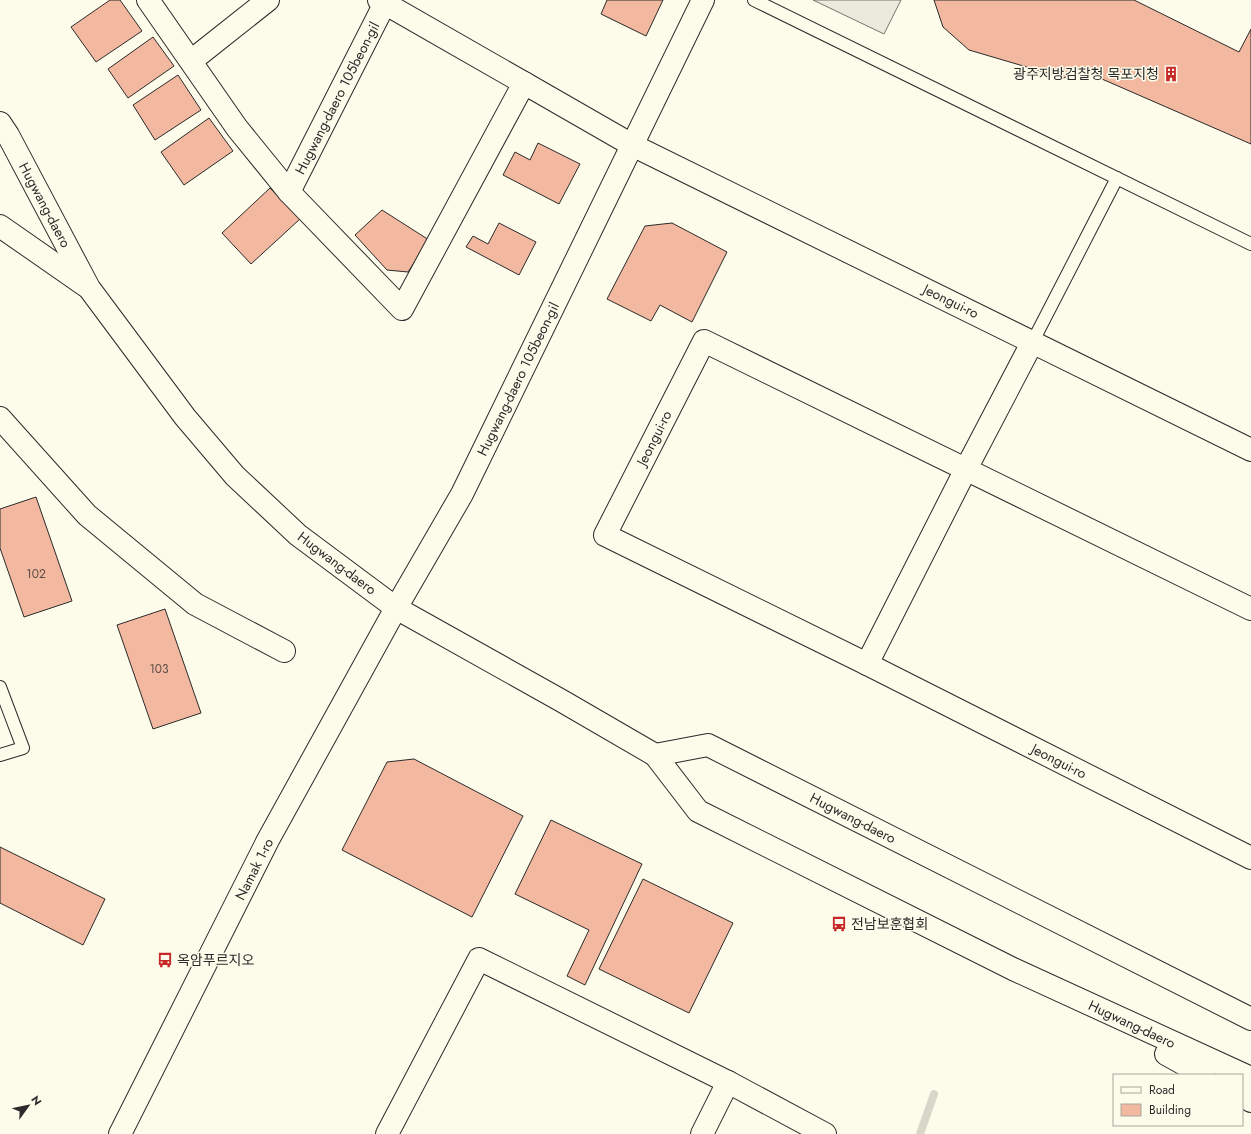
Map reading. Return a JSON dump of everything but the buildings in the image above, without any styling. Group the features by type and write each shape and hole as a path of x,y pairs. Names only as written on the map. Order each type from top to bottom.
{"street":[{"name":"Hugwang-daero 105beon-gil","path":"148,0 237,128 289,192 402,309 524,83"},
{"path":"191,61 268,0"},
{"name":"Hugwang-daero 105beon-gil","path":"396,608 462,494 703,0"},
{"name":"Hugwang-daero 105beon-gil","path":"289,192 382,2 632,145"},
{"name":"Hugwang-daero","path":"0,123 8,135 89,288 185,417 235,476 298,535 396,608 655,755 698,811 1012,969 1202,1074"},
{"name":"Jeongui-ro","path":"632,145 1251,450"},
{"name":"Hugwang-daero","path":"0,226 89,288"},
{"name":"Jeongui-ro","path":"1251,609 704,341 605,535 867,664 1251,858"},
{"path":"867,664 966,469 1033,342"},
{"path":"0,418 87,515 195,604 284,651"},
{"name":"Namak 1-ro","path":"120,1134 268,840 396,608"},
{"name":"Hugwang-daero","path":"655,755 708,745 1251,1019"},
{"name":"Hugwang-daero","path":"1047,916 1251,1004"},
{"path":"387,1134 479,959 728,1082 825,1134"},
{"name":"Hugwang-daero","path":"1012,969 1242,1074"},
{"path":"702,1134 728,1082"}],"lane":[{"path":"754,0 1251,244"},
{"path":"1033,342 1117,178"},
{"path":"0,687 23,748 0,755"}],"shaded area":[{"path":"813,0 901,0 884,34"}],"waterway":[{"path":"920,1134 934,1094"}],"place":[{"name":"광주지방검찰청 목포지청","path":"1171,74"},
{"name":"전남보훈협회","path":"839,924"},
{"name":"옥암푸르지오","path":"165,960"}]}
